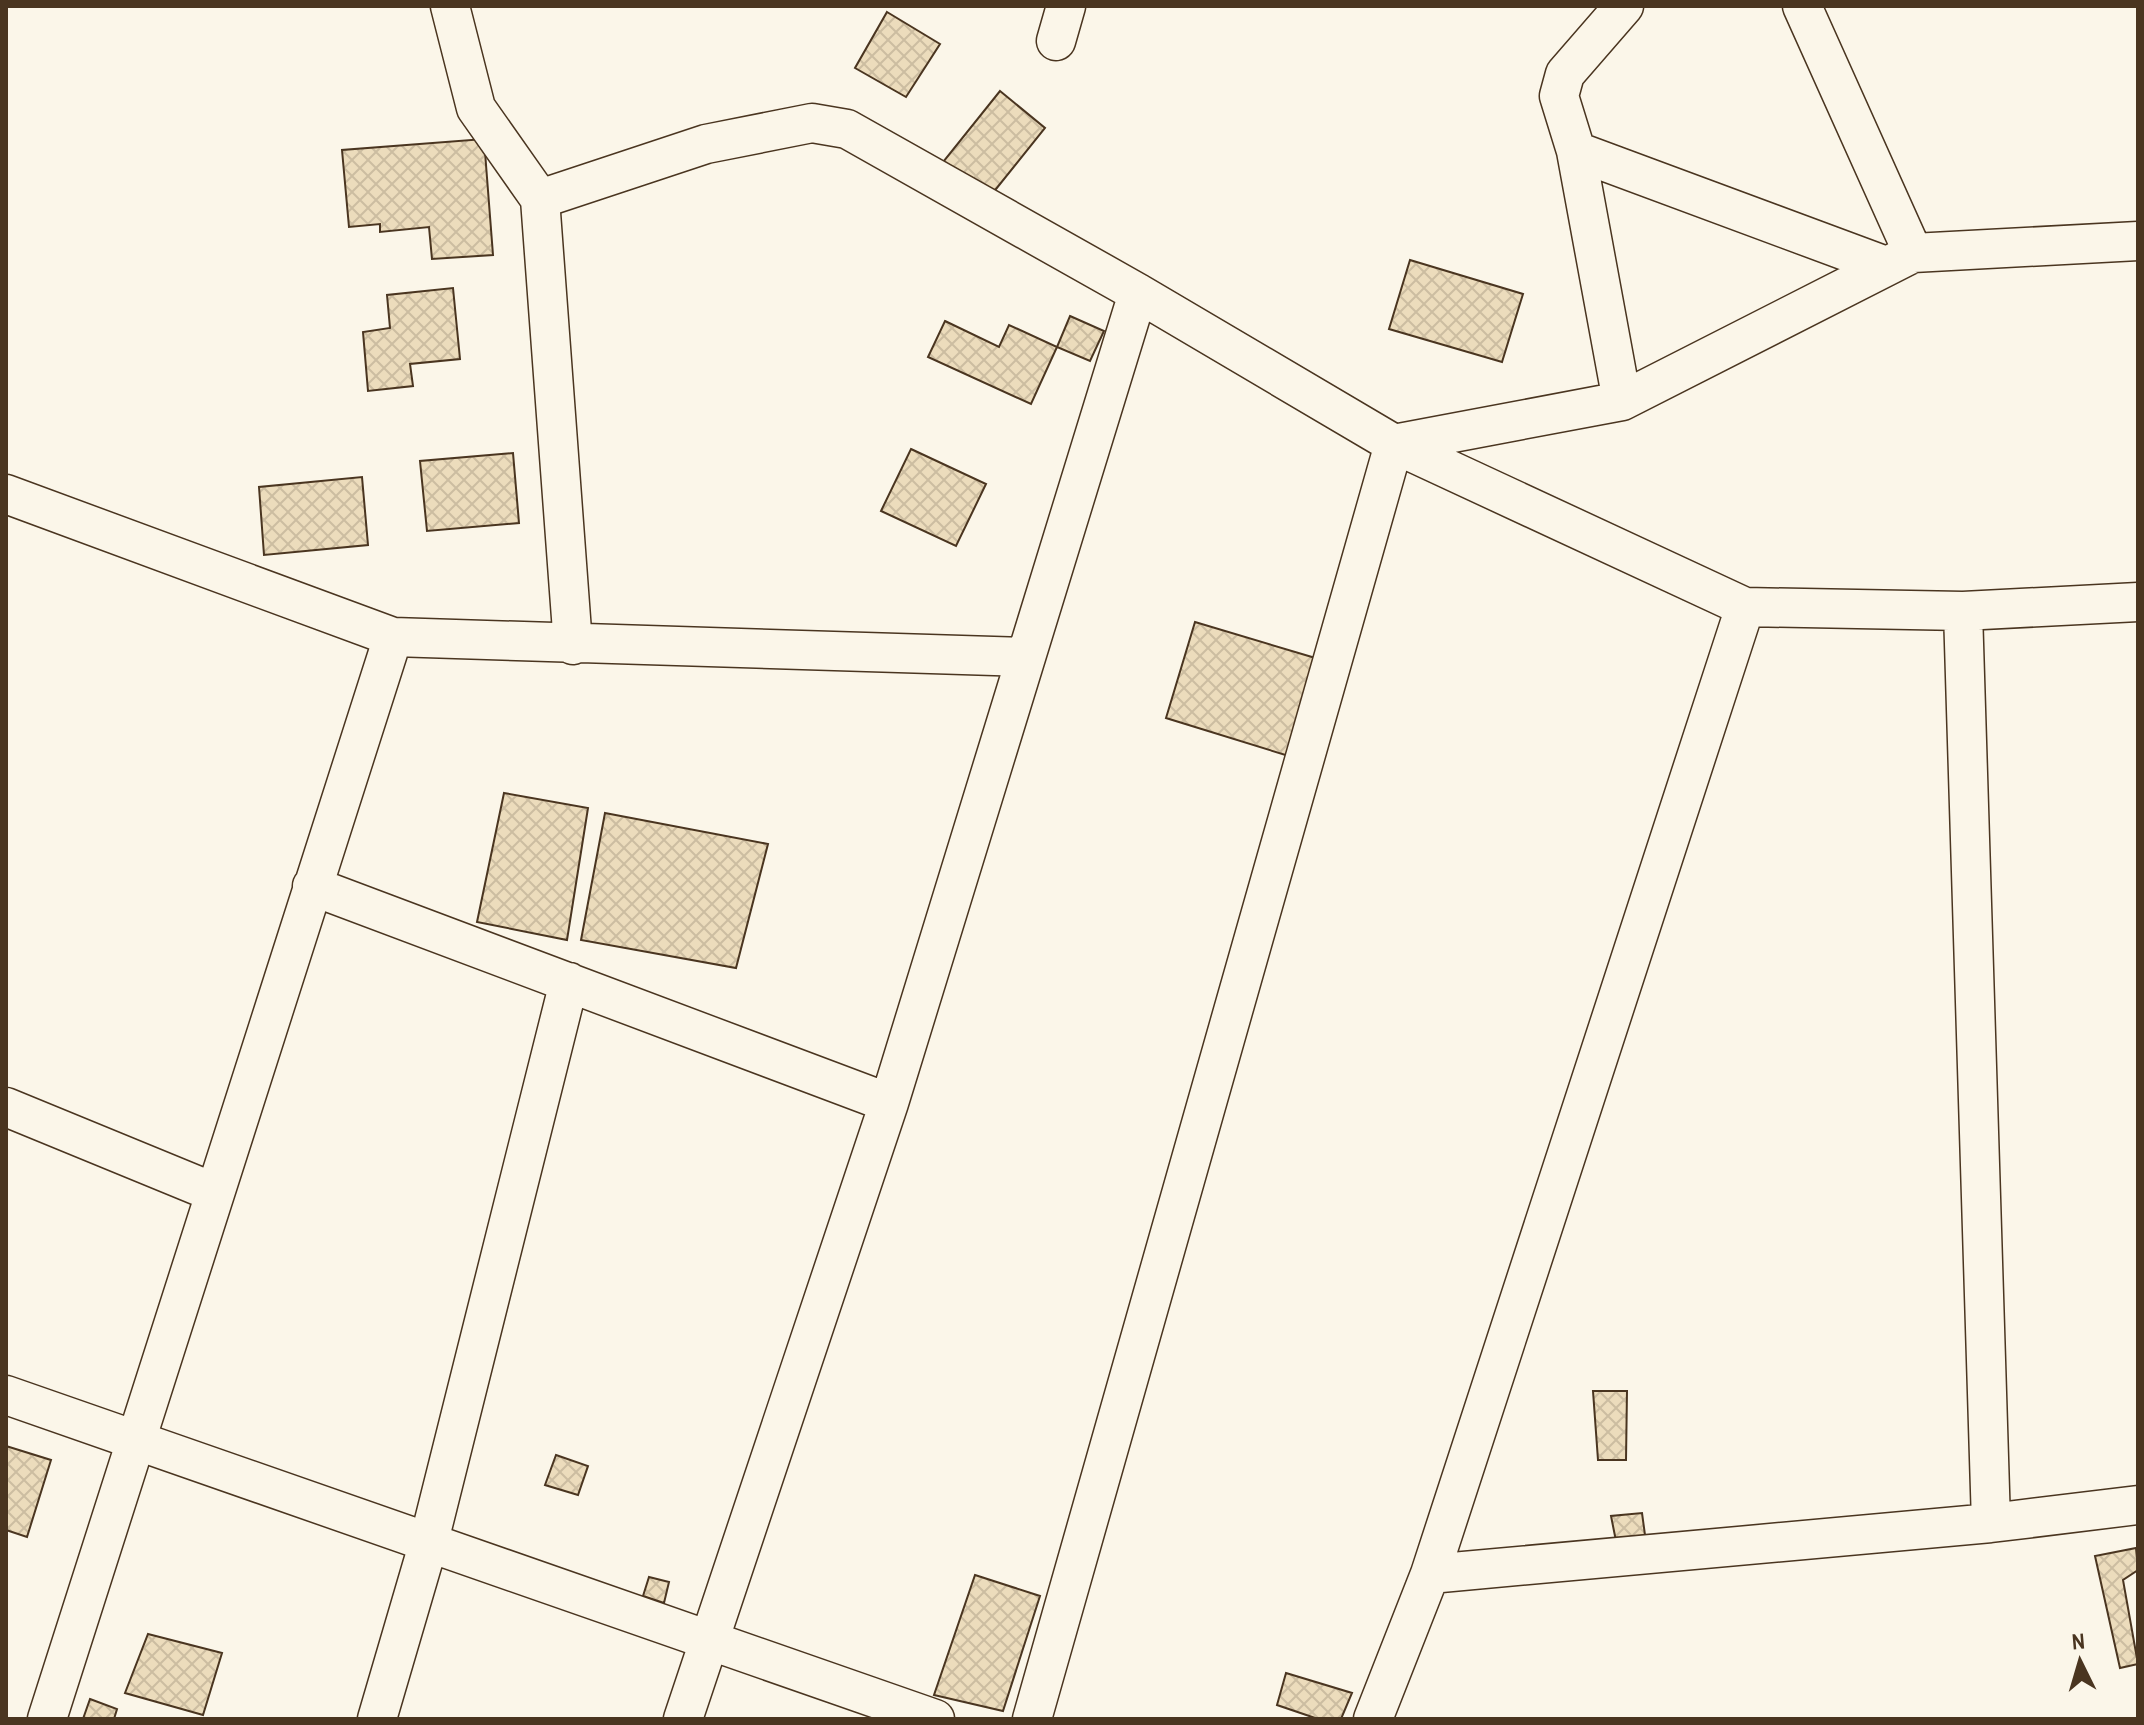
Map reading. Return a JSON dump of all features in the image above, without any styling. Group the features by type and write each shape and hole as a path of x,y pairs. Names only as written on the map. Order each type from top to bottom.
{"street":[{"path":"450,6 476,108 540,199 573,645"},
{"path":"1622,401 1576,151 1559,96 1565,74 1624,6"},
{"path":"1802,6 1900,260"},
{"path":"540,199 706,144 812,123 847,129 1138,293 1394,444 1745,607 1963,611 2138,602"},
{"path":"1576,151 1900,260"},
{"path":"1394,444 1622,401 1900,260 2138,241"},
{"path":"683,1719 889,1103 1138,293"},
{"path":"1032,1719 1394,444"},
{"path":"6,494 393,637 1026,657"},
{"path":"1373,1719 1430,1574 1745,607"},
{"path":"1963,611 1991,1523"},
{"path":"47,1719 133,1440 393,637"},
{"path":"312,886 889,1103"},
{"path":"377,1719 428,1545 569,982"},
{"path":"6,1107 213,1192"},
{"path":"6,1395 428,1545 709,1637 935,1719"},
{"path":"1430,1574 1991,1523 2138,1505"}],"building":[{"path":"887,12 940,44 906,97 855,68"},
{"path":"1000,91 1045,128 988,199 943,162"},
{"path":"484,139 493,255 432,259 429,227 380,232 380,224 349,227 342,150"},
{"path":"1410,260 1523,294 1502,362 1389,329"},
{"path":"453,288 460,359 410,364 413,386 368,391 363,332 390,328 387,295"},
{"path":"1070,316 1104,331 1090,361 1057,347"},
{"path":"945,321 999,347 1009,325 1057,347 1031,404 928,357"},
{"path":"911,449 986,484 956,546 881,511"},
{"path":"513,453 519,523 427,531 420,461"},
{"path":"362,477 368,545 264,555 259,487"},
{"path":"1195,622 1322,660 1292,757 1166,718"},
{"path":"504,793 588,808 567,940 477,922"},
{"path":"605,813 768,844 736,968 581,940"},
{"path":"1593,1391 1627,1391 1626,1460 1598,1460"},
{"path":"6,1446 51,1460 27,1537 6,1530"},
{"path":"556,1455 588,1466 578,1495 545,1485"},
{"path":"1642,1513 1645,1535 1616,1541 1611,1516"},
{"path":"2136,1548 2138,1570 2123,1580 2138,1664 2120,1668 2095,1556"},
{"path":"975,1575 1040,1596 1003,1711 934,1695"},
{"path":"649,1577 669,1582 664,1603 643,1596"},
{"path":"148,1634 222,1653 203,1715 125,1693"},
{"path":"1286,1673 1352,1693 1341,1719 1318,1719 1277,1705"},
{"path":"90,1699 117,1709 114,1719 83,1719"}]}
